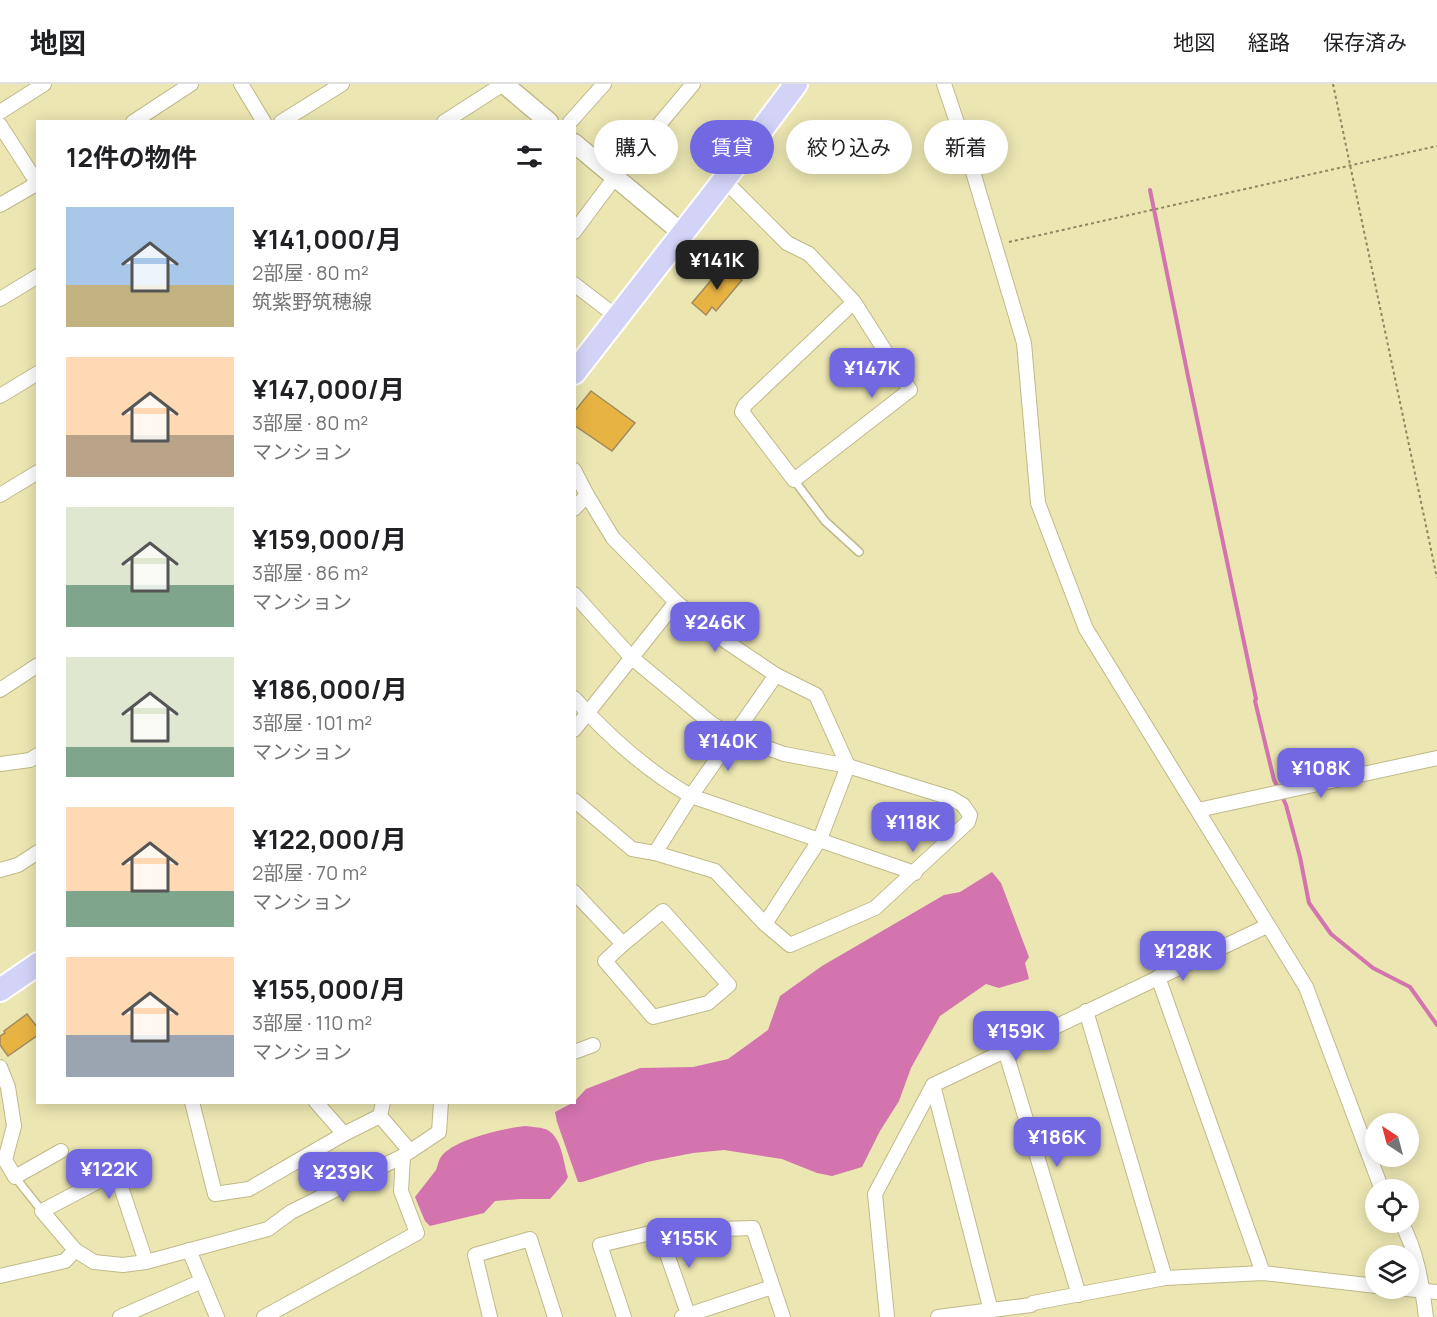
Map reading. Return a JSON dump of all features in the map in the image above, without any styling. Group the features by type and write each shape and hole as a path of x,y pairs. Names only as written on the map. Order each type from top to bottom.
{"main road":[{"path":"576,370 724,180 793,85"},
{"path":"0,990 36,965"}],"street":[{"path":"0,112 44,84"},
{"path":"136,120 191,84"},
{"path":"241,84 263,120"},
{"path":"284,120 342,84"},
{"path":"447,120 504,84 547,120"},
{"path":"572,120 604,84"},
{"path":"576,229 615,177 693,84"},
{"path":"944,84 1024,342 1038,503 1086,629 1306,987 1378,1179"},
{"path":"0,125 36,181"},
{"path":"576,145 682,233"},
{"path":"724,180 787,243 809,254 854,302 910,390 794,480 742,412 745,405 854,302"},
{"path":"0,205 36,184"},
{"path":"0,299 36,277"},
{"path":"576,286 618,317"},
{"path":"0,396 36,375"},
{"path":"0,495 36,473"},
{"path":"576,474 613,538 676,602 718,636 776,675 816,695 848,766 820,839 765,924"},
{"path":"576,507 586,495"},
{"path":"576,596 631,657 712,724 734,736 784,754 848,766 951,798 967,809 970,815 968,822 875,908 790,945 765,924 715,871 655,853 632,849 576,802"},
{"path":"576,727 676,602"},
{"path":"0,690 36,666"},
{"path":"655,853 691,796 776,675"},
{"path":"576,700 647,767 668,783 691,796 915,873"},
{"path":"0,764 30,760 36,756"},
{"path":"1198,810 1437,758"},
{"path":"0,870 18,865 36,853"},
{"path":"576,893 623,944"},
{"path":"663,911 729,985 708,1003 653,1017 605,961 623,944 663,911"},
{"path":"887,1317 875,1194 933,1085 1267,926"},
{"path":"1158,977 1263,1273"},
{"path":"1086,1011 1165,1278"},
{"path":"576,1051 593,1045"},
{"path":"1005,1050 1079,1294"},
{"path":"0,1067 8,1087 14,1126 5,1160 15,1177 61,1151"},
{"path":"933,1085 991,1311"},
{"path":"192,1104 215,1194 249,1189 344,1134 382,1109 407,1153 400,1191 417,1233 264,1317"},
{"path":"318,1104 344,1134"},
{"path":"146,1262 116,1172 42,1210 75,1250 94,1262 123,1265 146,1262 268,1229 291,1212 407,1153 439,1132 441,1104"},
{"path":"624,1317 600,1245 659,1231 753,1228 783,1317"},
{"path":"659,1231 686,1316 772,1287"},
{"path":"1407,1233 1422,1291 1426,1317"},
{"path":"490,1317 475,1255 530,1239 555,1317"},
{"path":"0,1276 65,1262 75,1250"},
{"path":"189,1250 217,1317"},
{"path":"939,1317 1031,1305 1165,1278 1263,1273 1365,1285"},
{"path":"120,1317 202,1281"},
{"path":"1419,1291 1437,1292"}],"lane":[{"path":"794,480 825,521 859,552"},
{"path":"15,1177 42,1210"}],"path":[{"path":"1333,84 1437,578"},
{"path":"994,245 1437,146"}],"shaded area":[{"path":"992,872 1001,883 1029,957 1025,963 1029,979 999,988 986,984 940,1016 911,1068 899,1101 880,1131 862,1167 832,1176 817,1173 782,1159 724,1150 693,1153 647,1162 578,1182 555,1112 570,1104 576,1104 576,1100 586,1089 640,1068 693,1067 728,1059 768,1030 780,996 822,966 944,895 960,892"},
{"path":"525,1126 543,1128 551,1132 561,1150 568,1177 550,1199 495,1201 484,1213 430,1226 425,1221 415,1197 436,1170 440,1159 447,1151 467,1140"}],"building":[{"path":"724,265 742,280 716,311 712,307 706,315 692,303"},
{"path":"591,391 635,423 612,451 576,426 576,410"},
{"path":"27,1014 36,1025 36,1036 8,1056 0,1045 0,1036 5,1033 4,1031"}],"waterway":[{"path":"1150,190 1255,701 1274,780 1279,790"},
{"path":"1282,796 1300,857 1309,903 1331,934 1373,968 1410,987 1437,1025"}]}
